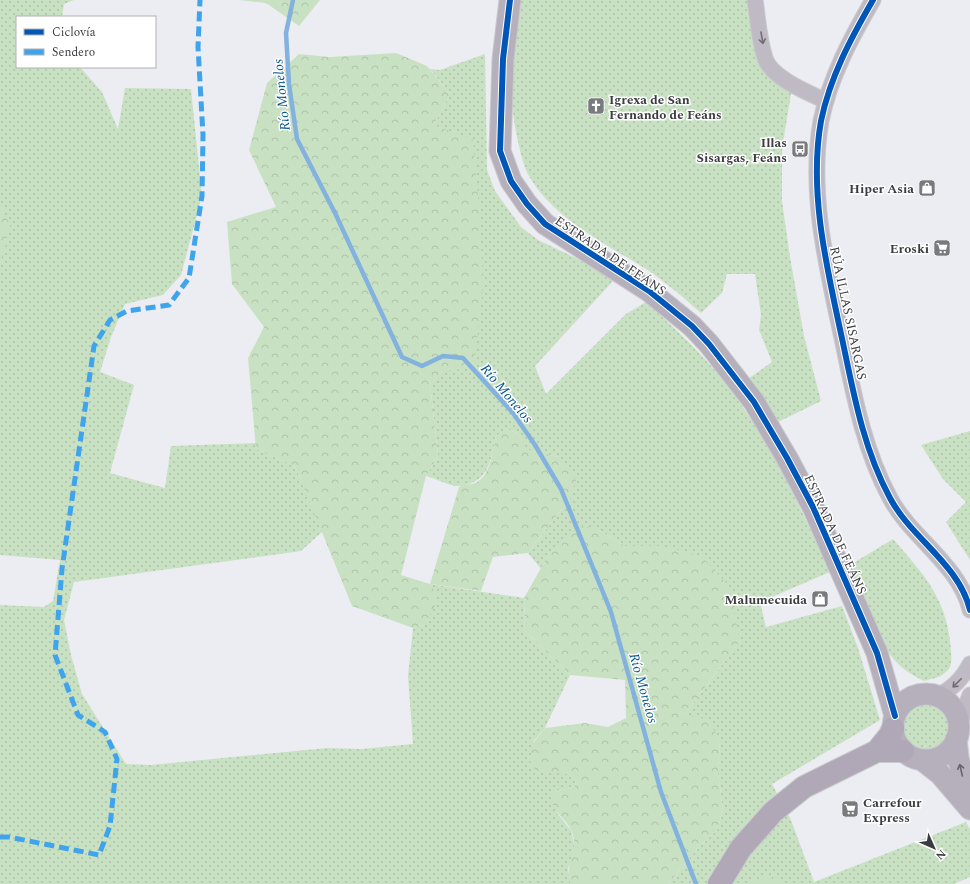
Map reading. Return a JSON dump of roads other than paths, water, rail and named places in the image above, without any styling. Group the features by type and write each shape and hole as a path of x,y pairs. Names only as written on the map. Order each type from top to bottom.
{"main road":[{"path":"719,884 741,848 762,822 785,801 820,778 877,751 890,735 894,722"},
{"path":"877,751 913,756"}],"street":[{"name":"ESTRADA DE FEÁNS","path":"510,0 503,59 500,151 511,181 527,204 545,224 649,291 692,326 709,344 750,396 787,458 813,507 877,653 894,722 896,741 913,756"},
{"path":"755,0 765,59 773,69 785,79 799,88 826,101"},
{"name":"RÚA ILLAS SISARGAS","path":"874,0 843,54 826,101 817,156 823,240 851,381 868,451 878,476 891,500 906,523 954,577 970,610"},
{"name":"ESTRADA DE FEÁNS","path":"877,653 897,678 929,695 944,699 954,710 958,732 961,770 970,800"},
{"path":"894,722 905,701 929,695 955,685 963,677 970,664"},
{"path":"913,756 931,759 943,755 953,746 970,695"},
{"path":"913,756 940,774 970,809"}],"waterway":[{"name":"Río Monelos","path":"293,0 286,33 289,84 297,139 335,213 402,357 422,366 443,356 463,358 513,413 535,445 561,489 611,612 661,792 696,884"}],"place":[{"name":"Igrexa de San Fernando de Feáns","path":"596,106"},
{"name":"Illas Sisargas, Feáns","path":"800,149"},
{"name":"Hiper Asia","path":"927,188"},
{"name":"Eroski","path":"942,248"},
{"name":"Malumecuida","path":"820,599"},
{"name":"Carrefour Express","path":"850,809"}]}
